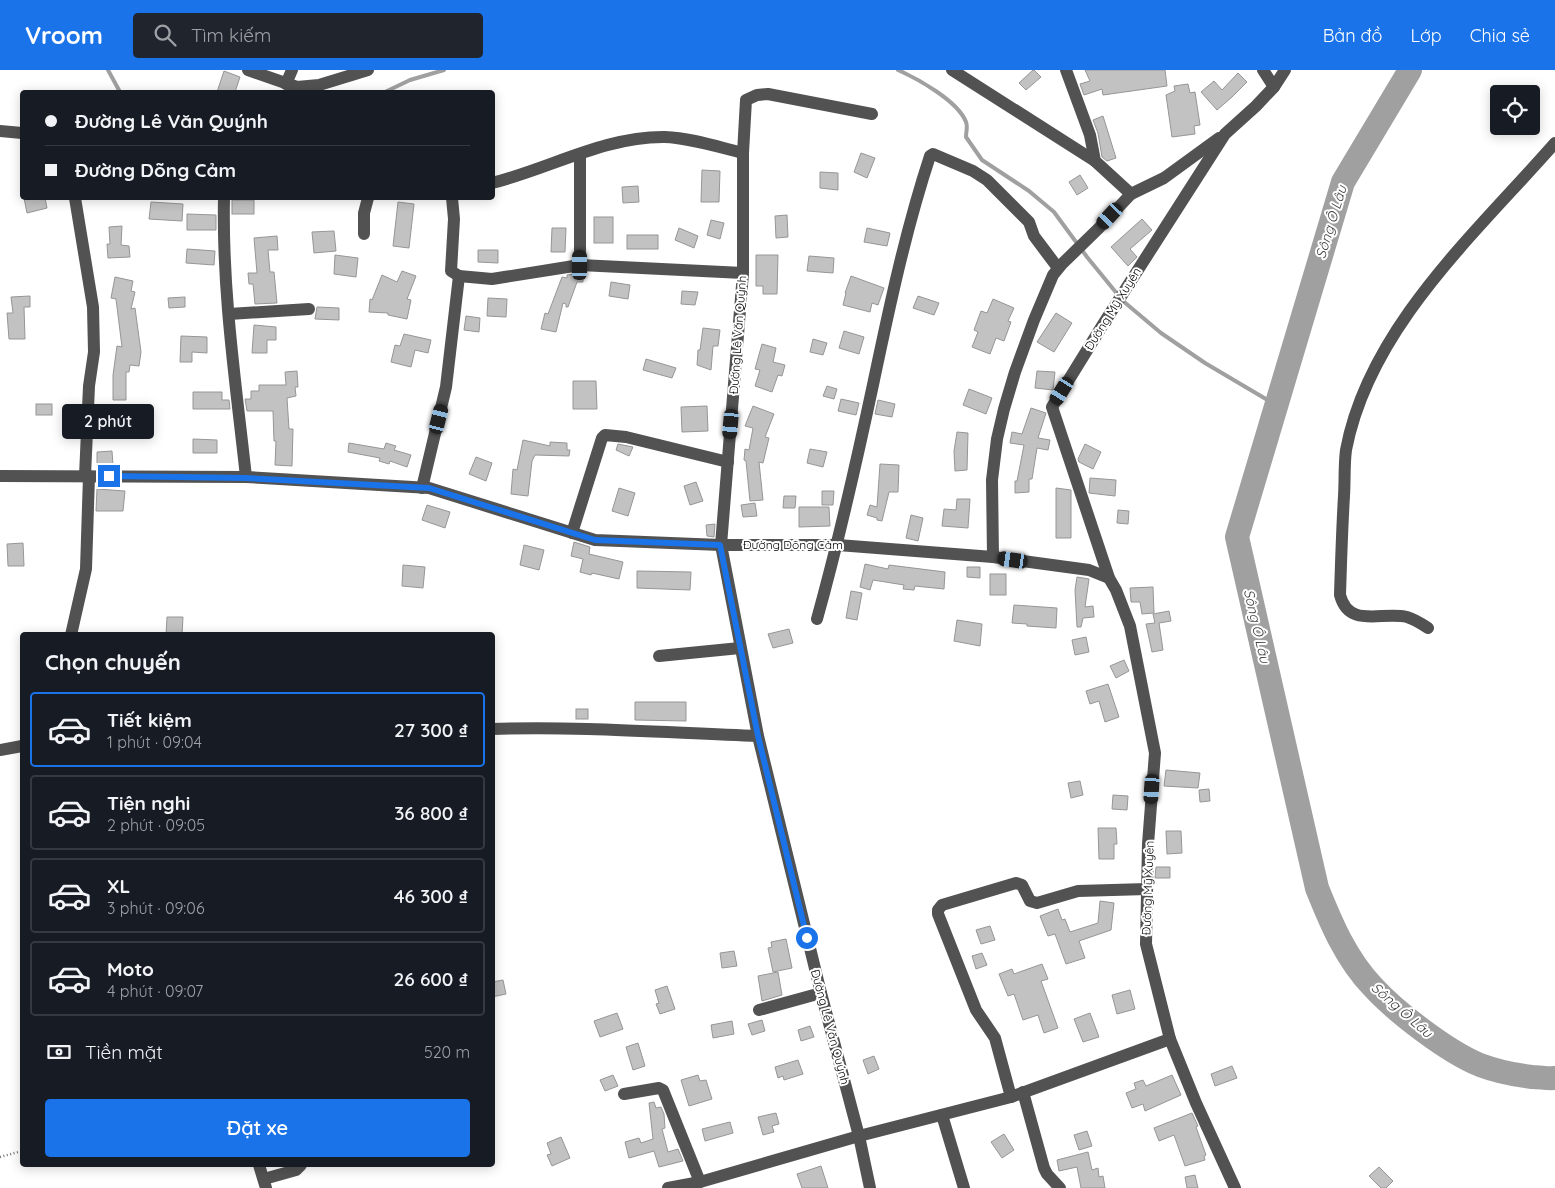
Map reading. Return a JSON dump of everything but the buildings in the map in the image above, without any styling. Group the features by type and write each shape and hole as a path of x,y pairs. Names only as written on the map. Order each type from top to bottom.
{"street":[{"path":"248,70 297,87 319,85 368,70"},
{"path":"286,84 292,70"},
{"path":"952,70 1095,161 1131,194"},
{"path":"1066,70 1090,135 1095,161"},
{"path":"1263,70 1274,87"},
{"name":"Đường Mỹ Xuyên","path":"1235,1188 1196,1103 1170,1039 1146,944 1148,844 1155,753 1130,626 1116,590 1109,578 1052,407 1225,134 1274,87 1285,70"},
{"name":"Đường Lê Văn Quýnh","path":"870,1188 859,1136 821,993 758,736 720,545 743,273 743,153 746,100 757,95 768,94 872,114"},
{"path":"0,131 20,133"},
{"path":"1109,578 1089,570 994,557 992,480 997,439 1004,409 1034,320 1049,284 1060,266 1100,228 1131,194 1164,178 1225,134"},
{"path":"495,182 580,154 644,138 664,137 683,139 743,153"},
{"path":"1428,628 1407,618 1355,615 1342,604 1340,595 1346,452 1353,424 1370,380 1392,338 1415,302 1490,214 1555,143"},
{"path":"580,154 580,265"},
{"path":"817,619 838,545 901,255 930,156 933,154 941,156 973,171 987,180 1029,222 1034,236 1060,266"},
{"path":"72,632 86,568 89,386 94,352 93,307 75,200"},
{"path":"224,200 223,238 229,314 246,478"},
{"path":"364,234 364,213 367,200"},
{"path":"452,200 454,219 451,270 459,276 500,278 580,265 743,273"},
{"path":"422,488 446,387 459,276"},
{"path":"229,314 309,309"},
{"path":"572,533 602,438 605,435 626,437 728,462"},
{"name":"Đường Dõng Cảm","path":"0,476 246,478 429,488 595,540 720,545 838,545 994,557"},
{"path":"659,656 740,648"},
{"path":"495,729 583,729 758,736"},
{"path":"0,750 20,746"},
{"path":"1060,1188 1044,1168 997,1043 976,1010 938,914 940,907 1016,883 1022,885 1030,901 1033,903 1078,891 1147,889"},
{"path":"759,1010 821,993"},
{"path":"668,1188 687,1187 859,1136 1017,1094 1170,1039"},
{"path":"624,1094 659,1088 663,1090 700,1182"},
{"path":"942,1115 964,1188"},
{"path":"260,1167 265,1183 299,1167"}],"path":[{"path":"0,1157 20,1152"}],"waterway":[{"path":"108,70 119,90"},
{"path":"389,90 410,80 444,70"},
{"path":"898,70 926,85 955,106 966,122 966,137 982,160 1029,191 1054,212 1123,301 1161,333 1205,363 1276,405"},
{"name":"Sông Ô Lâu","path":"1410,70 1343,182 1237,537 1317,888 1347,953 1363,976 1383,997 1409,1020 1453,1051 1480,1065 1499,1071 1532,1077 1555,1078"}],"route":[{"path":"109,476 246,478 429,488 595,540 720,545 758,736 807,938"}]}
